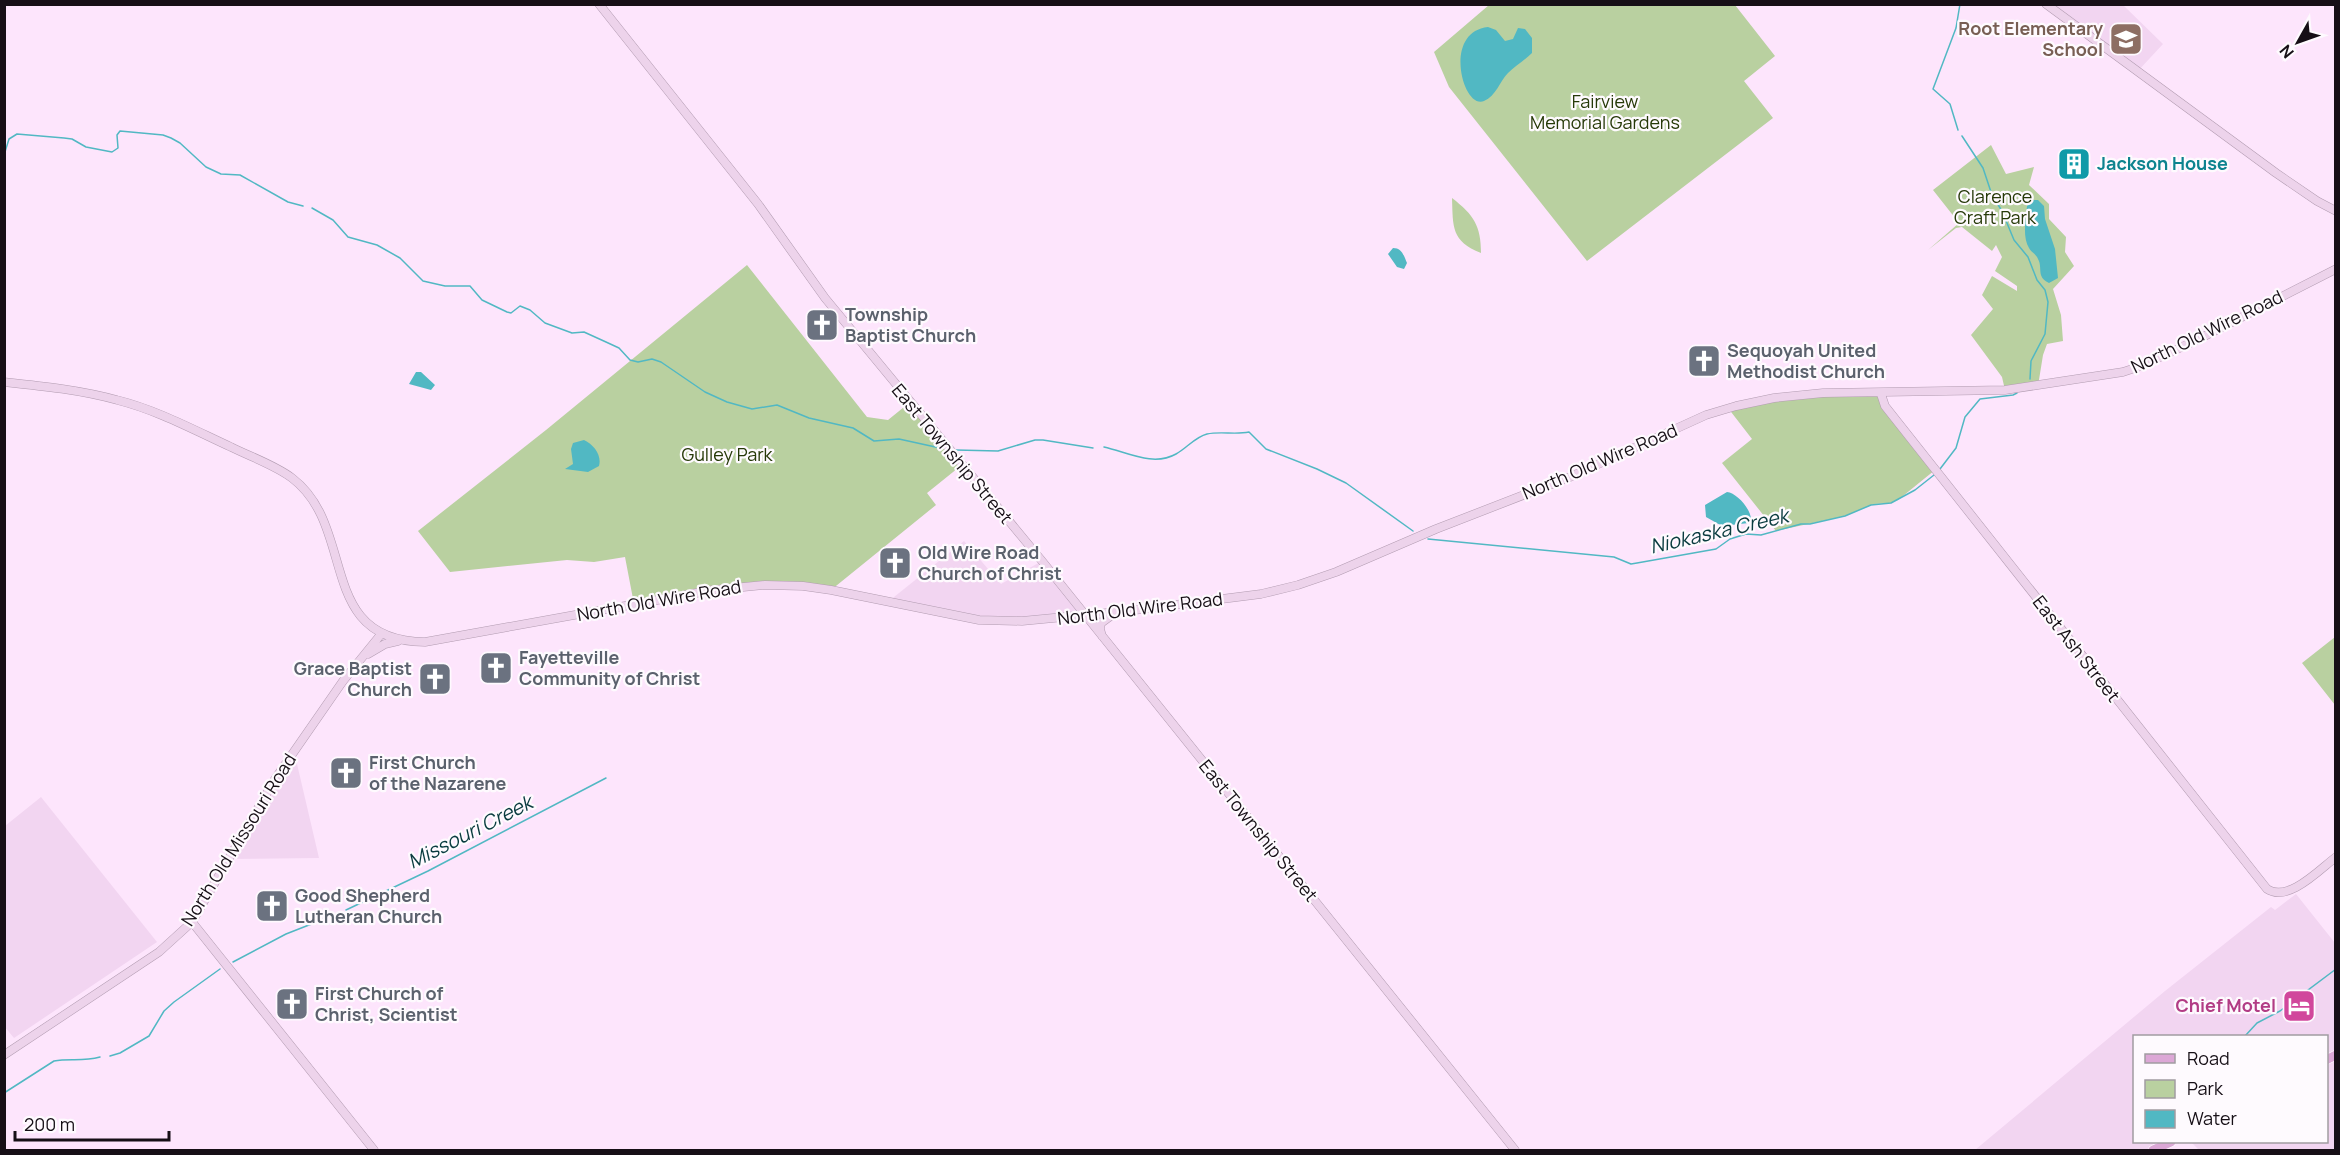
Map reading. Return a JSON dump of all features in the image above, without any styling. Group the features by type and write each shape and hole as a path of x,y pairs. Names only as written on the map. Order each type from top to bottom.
{"main road":[{"path":"2153,1150 2169,1143"}],"street":[{"name":"East Township Street","path":"599,4 758,204 825,298 909,403 963,464 1515,1150"},
{"path":"2046,4 2276,173 2336,211"},
{"name":"North Old Wire Road","path":"4,382 82,393 127,403 187,427 293,478 313,500 321,513 345,592 352,606 363,620 382,633 405,640 425,642 713,590 765,585 803,586 842,592 979,620 1027,621 1261,594 1324,577 1446,525 1570,477 1706,415 1736,406 1793,395 2005,390 2123,372 2199,339 2336,269"},
{"name":"East Ash Street","path":"1881,394 1885,406 2267,889 2273,893 2282,893 2297,886 2336,857"},
{"path":"1104,640 1100,629 1101,623 1107,617 1119,612"},
{"name":"North Old Missouri Road","path":"4,1055 159,952 192,922 275,779 362,657 382,633"},
{"path":"362,657 385,644 405,640"},
{"path":"192,922 374,1150"}],"shaded area":[{"name":"Root Elementary School","path":"2046,5 2123,5 2163,44 2137,72"},
{"path":"964,541 1001,584 1042,561 1085,616 979,620 889,601"},
{"path":"294,751 319,858 228,859"},
{"path":"41,797 157,942 14,1038 4,1026 5,826"},
{"path":"2296,894 2335,943 2335,1150 2199,1150 2192,1143 2328,1143 2328,1035 2133,1035 2133,1143 2169,1143 2153,1150 1975,1150 2165,991 2271,907 2275,910"}],"green space":[{"name":"Fairview Memorial Gardens","path":"1489,5 1735,5 1775,56 1744,81 1773,118 1587,261 1449,87 1434,52"},
{"name":"Clarence Craft Park","path":"1991,145 2006,174 2034,167 2029,185 2049,204 2049,219 2066,237 2065,252 2074,266 2053,289 2061,315 2063,341 2047,344 2038,386 2005,390 2002,377 1971,335 1993,309 1982,295 1992,276 2017,291 2017,286 1995,271 2002,257 1996,245 1992,251 1962,227 1956,228 1928,250 1959,223 1933,190"},
{"path":"1452,198 1466,210 1475,222 1480,235 1481,253 1459,238 1454,225"},
{"name":"Gulley Park","path":"747,265 867,417 888,420 909,403 963,464 927,493 936,505 831,590 765,585 634,604 625,557 594,562 567,560 450,572 418,531 546,430"},
{"path":"1880,394 1935,470 1898,500 1891,503 1874,504 1845,516 1776,531 1722,463 1752,439 1728,408 1774,398"},
{"path":"2335,637 2335,705 2302,663"}],"water":[{"path":"1488,27 1496,30 1505,41 1513,39 1518,28 1525,29 1532,38 1532,53 1508,73 1488,99 1476,101 1469,94 1464,83 1461,55 1465,42 1474,32"},
{"path":"2032,200 2038,200 2044,206 2045,219 2055,249 2058,278 2049,283 2042,278 2039,262 2027,243 2025,227 2027,206"},
{"path":"1393,248 1399,249 1404,255 1407,263 1404,269 1397,267 1388,254"},
{"path":"416,372 421,372 435,385 431,390 409,384"},
{"path":"584,440 596,451 599,466 588,472 565,469 573,464 571,449 573,443"},
{"path":"1727,492 1735,495 1746,507 1751,517 1749,523 1722,526 1706,517 1705,505"}],"waterway":[{"name":"Niokaska Creek","path":"1958,130 1950,104 1933,89 1956,28 1960,4"},
{"name":"Niokaska Creek","path":"4,155 9,139 17,134 72,139 86,147 112,152 118,148 117,135 120,131 163,135 180,143 206,167 221,174 240,175 288,202 303,206"},
{"name":"Niokaska Creek","path":"1962,136 1983,168 1992,195 2002,211 2014,240 2028,257 2037,280 2045,290 2048,302 2045,334 2031,361 2030,379"},
{"name":"Niokaska Creek","path":"312,208 333,220 348,237 377,245 400,258 423,281 445,286 470,286 482,300 507,312 511,313 520,306 530,310 545,323 572,333 584,332 619,348 630,360 638,362 652,359 661,362 705,392 727,402 752,409 777,405 809,418 853,428 874,441 899,439 940,448"},
{"name":"Niokaska Creek","path":"1940,469 1956,448 1965,417 1980,399 2017,393"},
{"name":"Niokaska Creek","path":"1104,447 1140,457 1158,459 1176,454 1207,434 1249,432 1266,449 1346,483 1413,531"},
{"name":"Niokaska Creek","path":"956,450 998,451 1035,440 1093,448"},
{"name":"Niokaska Creek","path":"1428,539 1614,557 1631,564 1716,549 1730,539 1746,534 1761,535 1801,524 1845,516 1871,505 1891,503 1915,490 1934,475"},
{"name":"Missouri Creek","path":"346,910 428,871 606,778"},
{"name":"Missouri Creek","path":"233,962 286,934 337,914"},
{"name":"Missouri Creek","path":"110,1056 120,1053 149,1036 164,1011 220,969"},
{"path":"2246,1035 2257,1023 2280,1011 2336,969"},
{"name":"Missouri Creek","path":"4,1093 54,1061 100,1057"}],"place":[{"name":"Root Elementary School","path":"2126,39"},
{"name":"Jackson House","path":"2074,164"},
{"name":"Township Baptist Church","path":"822,325"},
{"name":"Sequoyah United Methodist Church","path":"1704,361"},
{"name":"Old Wire Road Church of Christ","path":"895,563"},
{"name":"Fayetteville Community of Christ","path":"496,668"},
{"name":"Grace Baptist Church","path":"435,679"},
{"name":"First Church of the Nazarene","path":"346,773"},
{"name":"Good Shepherd Lutheran Church","path":"272,906"},
{"name":"First Church of Christ, Scientist","path":"292,1004"},
{"name":"Chief Motel","path":"2299,1006"}]}
